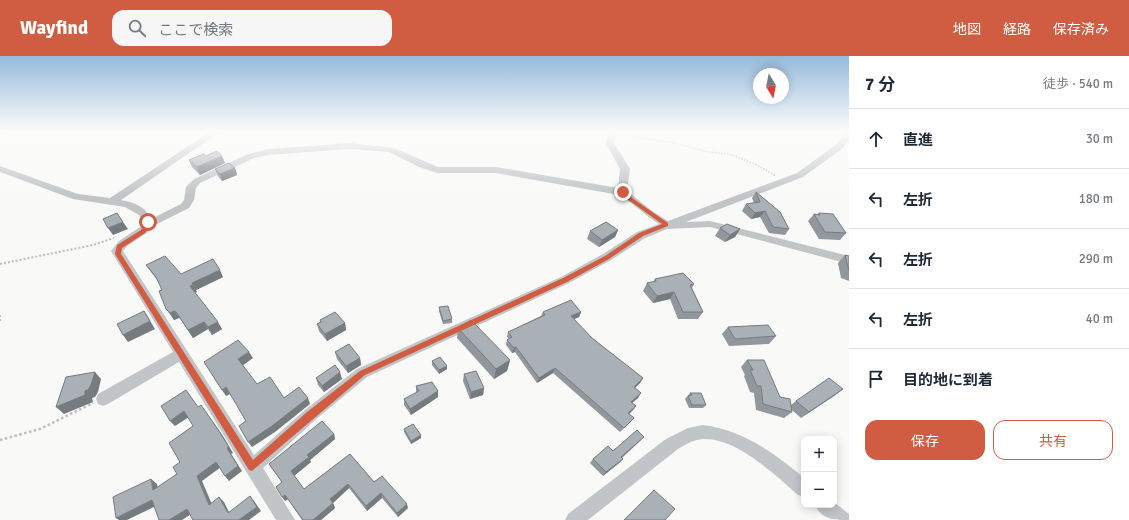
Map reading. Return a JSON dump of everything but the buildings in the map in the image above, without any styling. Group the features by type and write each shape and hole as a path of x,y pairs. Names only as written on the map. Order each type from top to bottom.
{"street":[{"path":"113,201 185,153"},
{"path":"266,153 246,158 197,181 191,187 189,200 185,206 149,224 143,231 123,243 117,251 286,520"},
{"path":"396,153 422,165 437,170 496,170 622,193 666,224 676,227 688,224 710,224 849,260"},
{"path":"615,153 625,172 622,193"},
{"path":"252,466 310,415 362,373 565,280 607,257 641,235 666,224 800,175 833,153"},
{"path":"0,169 76,197 128,204 144,213 149,224"},
{"path":"103,399 181,354"},
{"path":"574,520 672,444 688,435 701,432 718,434 739,441 759,454 801,487"},
{"path":"828,508 843,520"}],"path":[{"path":"716,153 732,155 757,164 786,181"},
{"path":"0,264 93,245 116,237"},
{"path":"0,315 0,321"},
{"path":"0,440 40,429 103,399"}],"route":[{"path":"148,222 146,229 120,246 117,251 118,254 252,466 310,415 362,373 565,280 607,257 630,241 666,224 648,213 622,193 623,192"}]}
